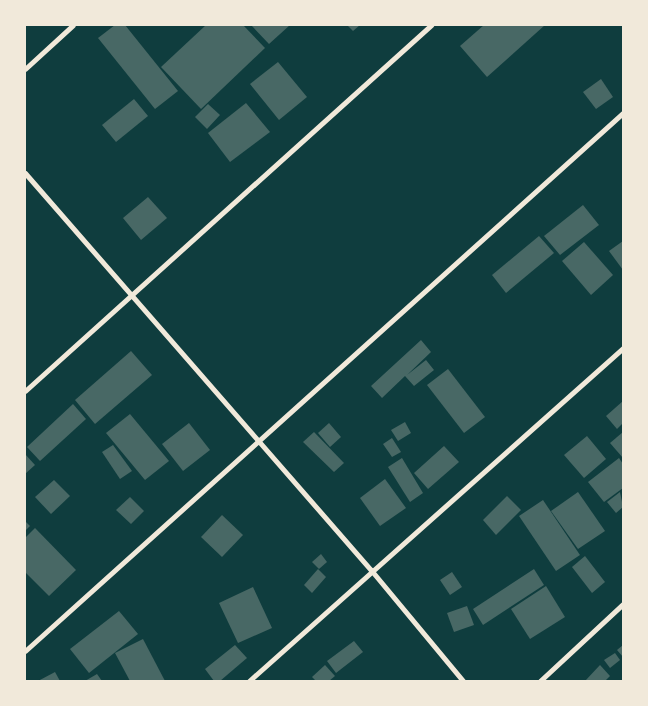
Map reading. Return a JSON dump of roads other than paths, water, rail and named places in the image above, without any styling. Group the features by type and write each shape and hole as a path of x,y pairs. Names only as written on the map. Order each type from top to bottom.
{"street":[{"path":"25,69 73,25"},
{"path":"25,391 431,25"},
{"path":"25,651 258,439 623,113"},
{"path":"25,173 371,570 463,681"},
{"path":"249,681 371,570 623,348"},
{"path":"540,681 623,604"}]}
